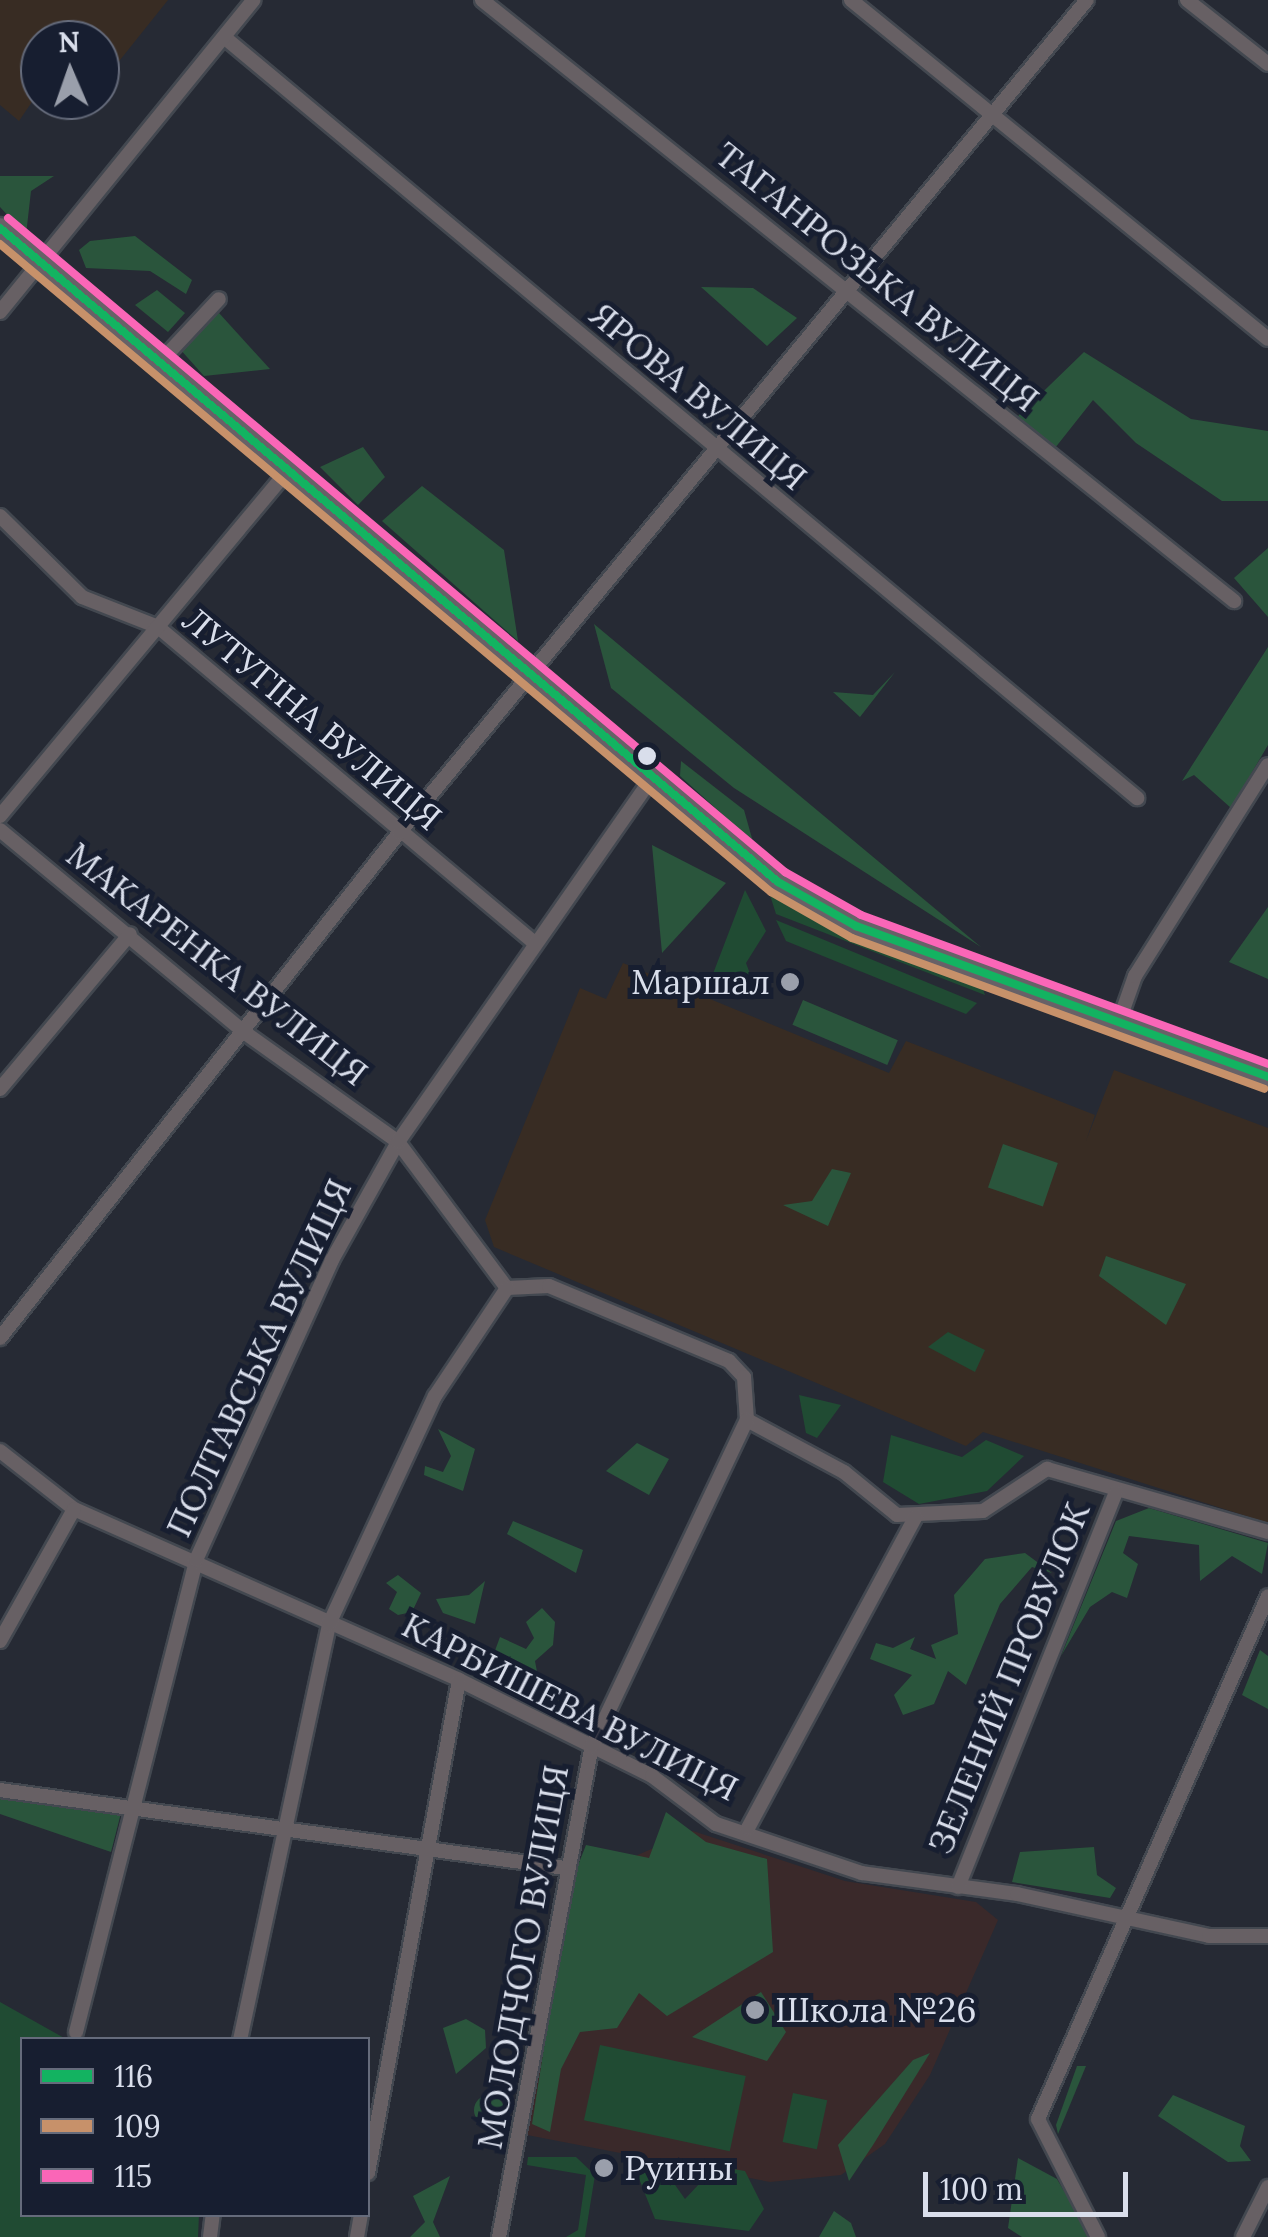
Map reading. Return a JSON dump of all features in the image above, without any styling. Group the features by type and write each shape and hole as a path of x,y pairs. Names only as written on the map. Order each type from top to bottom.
{"main road":[{"path":"0,228 289,469 651,780 815,905 1118,1024 1268,1077"}],"street":[{"path":"0,312 254,0"},
{"name":"ТАГАНРОЗЬКА ВУЛИЦЯ","path":"482,0 1234,601"},
{"path":"850,0 1268,339"},
{"path":"0,1338 399,833 850,294 1086,0"},
{"path":"1188,0 1268,64"},
{"name":"ЯРОВА ВУЛИЦЯ","path":"224,38 1137,798"},
{"path":"160,362 219,299"},
{"path":"0,816 289,469"},
{"name":"ЛУТУГІНА ВУЛИЦЯ","path":"0,516 82,597 158,627 534,943"},
{"path":"1118,1024 1132,981 1268,764"},
{"name":"ПОЛТАВСЬКА ВУЛИЦЯ","path":"76,2032 139,1808 196,1560 332,1260 398,1142 651,780"},
{"name":"МАКАРЕНКА ВУЛИЦЯ","path":"0,830 244,1032 398,1142 507,1288"},
{"path":"0,1089 130,934"},
{"path":"241,2037 329,1624 435,1396 507,1288 549,1286 691,1340 744,1377 747,1420 844,1472 897,1515 983,1511 1046,1469 1116,1492 1268,1532"},
{"name":"МОЛОДЧОГО ВУЛИЦЯ","path":"499,2237 565,1868 592,1746 747,1420"},
{"name":"КАРБИШЕВА ВУЛИЦЯ","path":"0,1451 74,1510 196,1560 329,1624 459,1680 685,1795 716,1824 748,1828 862,1872 1128,1914 1209,1936 1268,1936"},
{"name":"ЗЕЛЕНИЙ ПРОВУЛОК","path":"958,1887 1116,1492"},
{"path":"0,1641 74,1510"},
{"path":"748,1828 916,1516"},
{"path":"1098,2237 1038,2119 1268,1596"},
{"path":"370,2161 422,1843 459,1680"},
{"path":"0,1790 284,1829 422,1843 565,1868"},
{"path":"1243,2237 1268,2187"}],"shaded area":[{"path":"0,0 168,0 120,60 120,20 20,20 19,121 0,105"},
{"path":"623,963 889,1073 906,1041 1095,1115 1086,1141 1114,1070 1268,1128 1268,1523 983,1432 966,1446 494,1247 485,1220 580,988 606,999"},
{"name":"Школа №26","path":"693,1831 845,1881 976,1902 998,1920 930,2075 885,2144 841,2175 770,2182 527,2135 566,1886"}],"green space":[{"path":"0,176 54,176 31,191 26,235 0,207"},
{"path":"135,236 192,280 186,294 150,271 86,268 79,250 90,241"},
{"path":"701,287 753,288 797,318 767,346"},
{"path":"157,290 185,313 168,332 135,305"},
{"path":"219,313 270,369 204,376 179,348"},
{"path":"1084,352 1191,419 1268,431 1268,501 1222,501 1136,443 1093,400 1055,448 1017,417"},
{"path":"363,447 385,477 358,505 320,467"},
{"path":"422,486 504,550 518,641 382,521"},
{"path":"1268,548 1268,617 1234,578"},
{"path":"594,624 981,947 734,788 611,688"},
{"path":"1268,647 1268,745 1231,808 1194,775 1182,781"},
{"path":"895,672 860,717 833,692 873,695"},
{"path":"681,761 744,810 753,842 680,776"},
{"path":"652,845 726,883 662,953"},
{"path":"768,889 873,945 981,984 985,995 776,914"},
{"path":"745,890 766,931 746,963 759,998 711,979"},
{"path":"1268,907 1268,979 1229,962"},
{"path":"776,920 977,1003 966,1014 786,941"},
{"path":"803,1000 898,1040 887,1065 792,1025"},
{"path":"1003,1144 1058,1163 1043,1206 988,1187"},
{"path":"832,1169 851,1173 828,1226 783,1205 812,1201"},
{"path":"1106,1256 1186,1284 1166,1325 1099,1276"},
{"path":"948,1332 985,1350 975,1372 928,1347"},
{"path":"799,1395 841,1405 817,1438 806,1433"},
{"path":"438,1429 475,1449 463,1491 424,1475 425,1466 443,1472 451,1456"},
{"path":"891,1435 962,1457 986,1440 1024,1456 987,1491 919,1504 883,1482"},
{"path":"637,1443 669,1459 649,1495 606,1471"},
{"path":"1149,1508 1268,1543 1262,1574 1232,1556 1200,1581 1199,1545 1129,1536 1123,1553 1138,1564 1127,1598 1112,1592 1090,1607 1061,1656 1116,1521"},
{"path":"513,1521 583,1550 576,1573 507,1534"},
{"path":"1025,1553 1052,1573 1032,1567 1000,1604 966,1685 948,1671 934,1704 903,1715 894,1695 912,1675 870,1659 876,1643 893,1648 915,1637 910,1649 936,1659 931,1645 958,1634 954,1595 985,1559"},
{"path":"398,1575 421,1593 412,1612 398,1615 389,1609 397,1592 386,1583"},
{"path":"485,1581 475,1624 443,1613 436,1599 469,1595"},
{"path":"542,1608 555,1622 553,1645 535,1661 538,1677 526,1691 493,1656 500,1637 526,1649 534,1638 526,1622"},
{"path":"1260,1650 1268,1656 1268,1709 1242,1695"},
{"path":"0,1797 121,1813 111,1852 0,1814"},
{"path":"666,1812 706,1842 767,1859 773,1952 667,2016 639,1993 617,2028 580,2032 561,2069 550,2132 532,2124 569,1888 586,1845 649,1858"},
{"path":"1094,1847 1097,1875 1116,1888 1110,1898 1012,1882 1020,1852"},
{"path":"761,1992 786,2032 767,2061 692,2037"},
{"path":"0,2002 62,2037 20,2037 20,2217 199,2217 198,2237 0,2237"},
{"path":"466,2019 485,2030 486,2048 456,2074 443,2028"},
{"path":"600,2045 746,2076 730,2151 584,2120"},
{"path":"930,2053 849,2181 838,2145 913,2060"},
{"path":"1077,2066 1086,2066 1058,2134 1056,2125"},
{"path":"793,2093 827,2100 817,2149 783,2142"},
{"path":"489,2095 503,2104 504,2110 495,2124 489,2125 475,2116 474,2110 483,2096"},
{"path":"1173,2095 1245,2126 1240,2146 1251,2161 1228,2162 1158,2116"},
{"path":"528,2157 576,2157 595,2175 585,2237 566,2237 578,2230 586,2175 527,2165"},
{"path":"1018,2158 1057,2179 1091,2237 1022,2237 1008,2228"},
{"path":"661,2165 685,2199 716,2166 745,2171 764,2209 749,2231 655,2219 638,2176"},
{"path":"450,2176 433,2222 440,2237 410,2237 425,2222 413,2196"},
{"path":"834,2211 851,2223 856,2237 819,2237"}],"transit line":[{"name":"115","path":"8,218 785,872 861,915 1268,1064"},
{"name":"116","path":"0,228 778,882 856,926 1268,1077"},
{"name":"109","path":"0,244 771,892 852,938 1264,1089"}],"place":[{"name":"Маршал","path":"790,982"},
{"name":"Школа №26","path":"755,2010"},
{"name":"Руины","path":"604,2168"}]}
